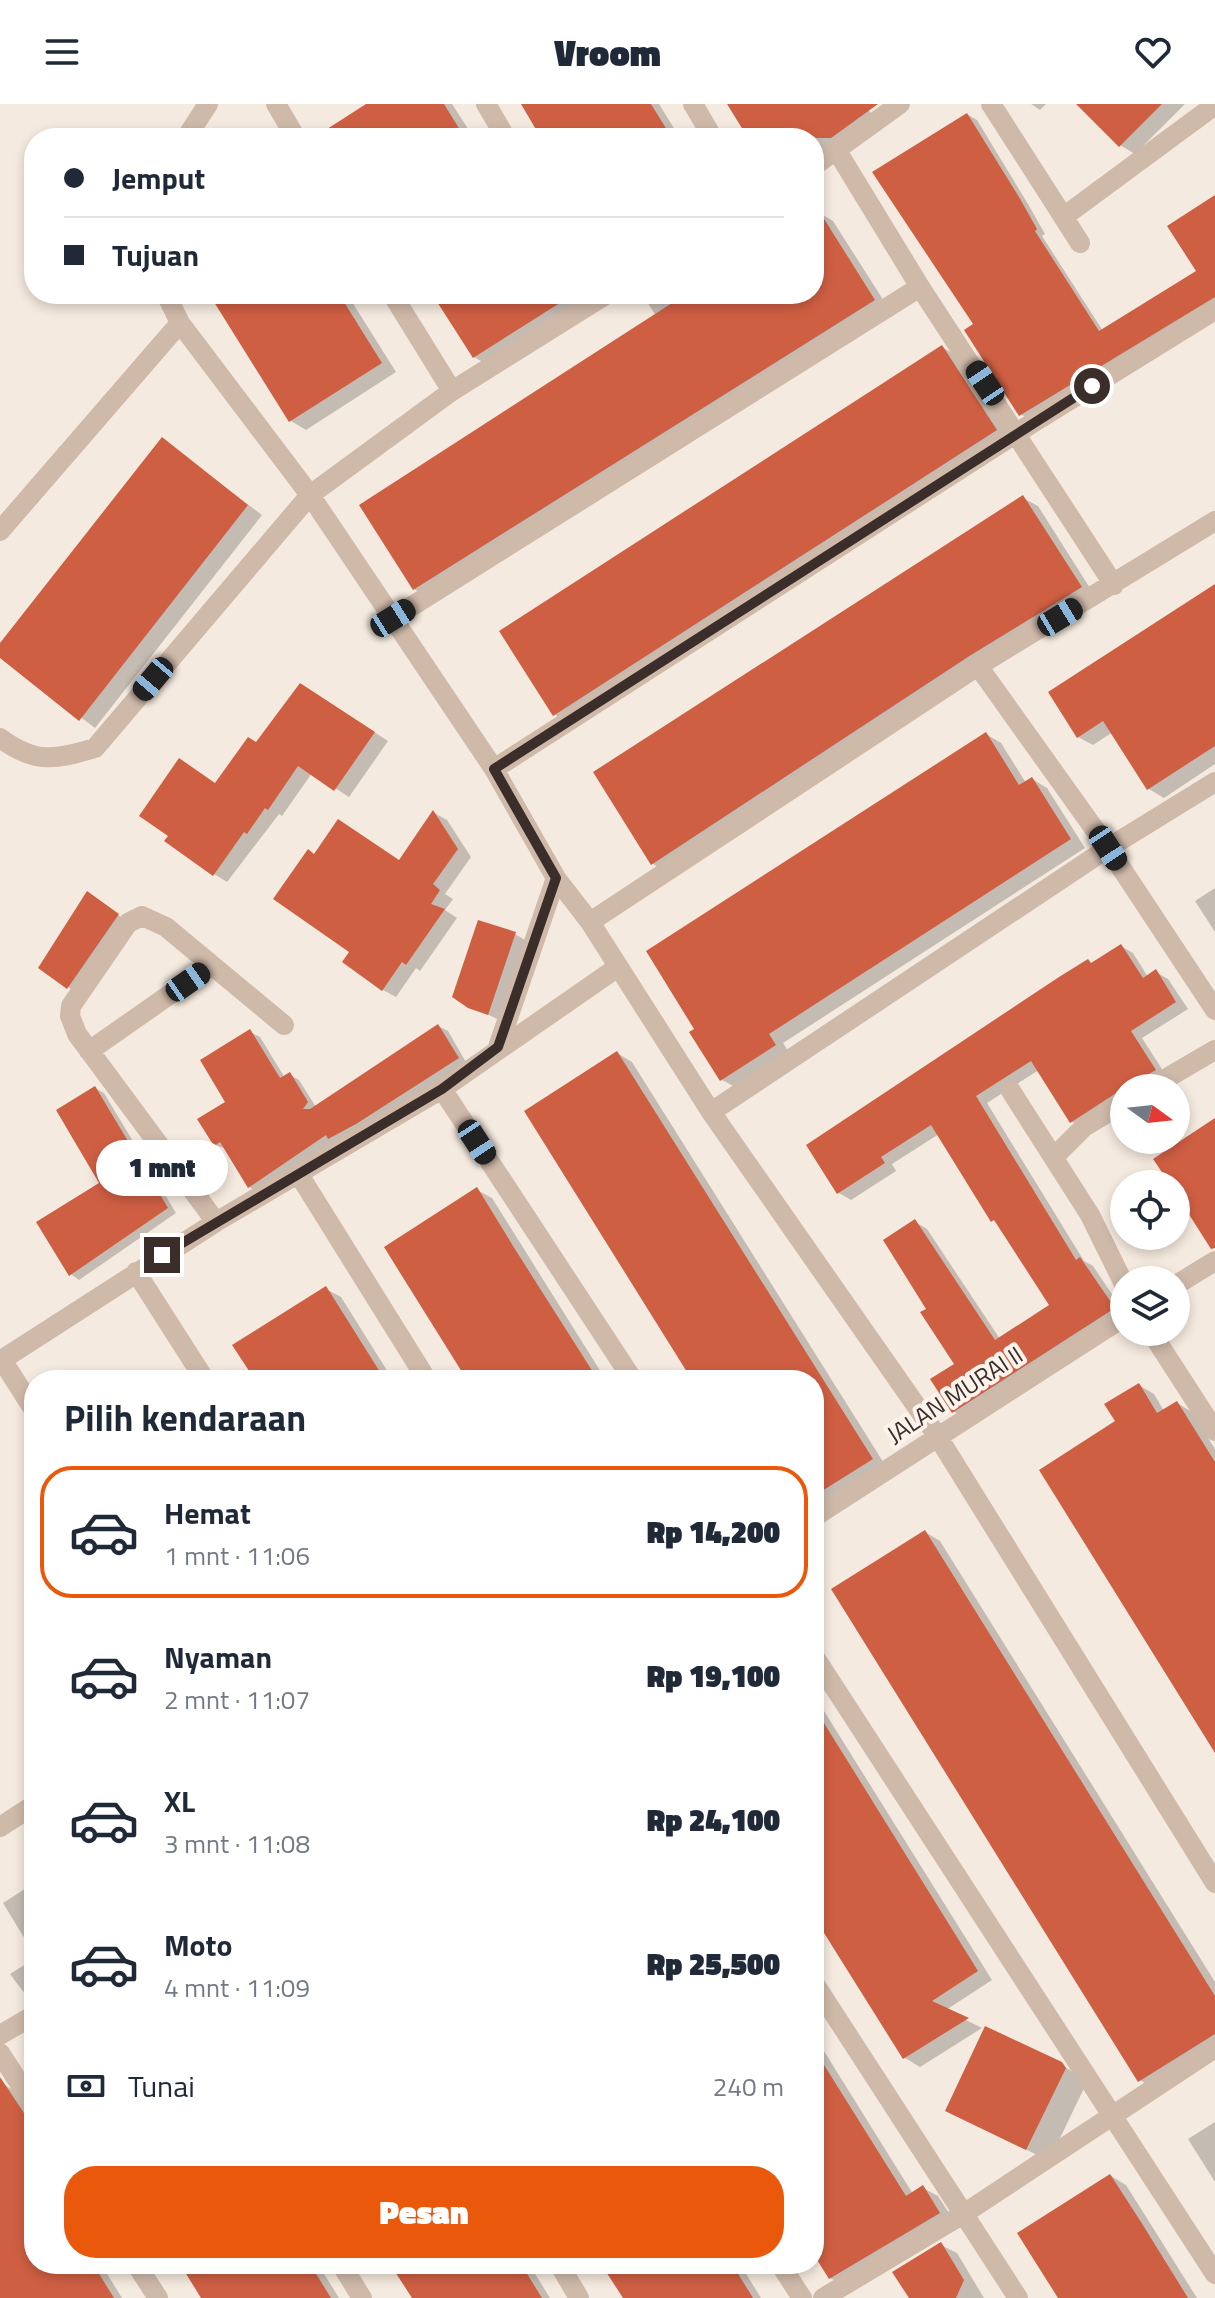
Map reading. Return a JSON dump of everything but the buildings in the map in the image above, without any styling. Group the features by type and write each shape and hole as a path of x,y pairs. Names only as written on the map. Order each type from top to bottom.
{"street":[{"path":"192,128 208,104"},
{"path":"276,104 290,128"},
{"path":"486,104 500,128"},
{"path":"693,104 707,128"},
{"path":"824,159 900,104"},
{"path":"991,104 1066,215 1080,243"},
{"path":"1066,215 1215,105"},
{"path":"837,151 920,287 1018,432 1114,585"},
{"path":"393,618 920,287"},
{"path":"171,304 180,323 310,495 494,769 556,878 590,922 711,1112 938,1437 1215,1883"},
{"path":"398,304 452,391"},
{"path":"0,738 19,753 47,758 57,759 95,748 310,495 452,391 588,304"},
{"path":"494,769 1018,432 1215,310"},
{"path":"0,531 180,323"},
{"path":"590,922 978,666 1215,521"},
{"path":"978,666 1108,848 1215,1010"},
{"path":"711,1112 1108,848 1215,782"},
{"path":"498,1047 556,878"},
{"path":"216,1222 77,1034 70,1016 71,1006 132,920 142,916 166,927 284,1025"},
{"path":"89,1051 212,965"},
{"path":"24,1395 1,1361 216,1222 442,1089 498,1047 618,967"},
{"path":"1174,1074 1215,1050"},
{"path":"442,1089 626,1370"},
{"path":"1011,1091 1055,1156 1114,1266"},
{"path":"1055,1156 1084,1127 1110,1111"},
{"path":"298,1173 421,1370"},
{"path":"1190,1276 1215,1261"},
{"path":"136,1272 199,1370"},
{"name":"JALAN MURAI II","path":"824,1511 1110,1326"},
{"path":"1160,1346 1215,1431"},
{"path":"824,1671 1215,2274"},
{"path":"0,1827 24,1811"},
{"path":"824,1998 1018,2298"},
{"path":"0,2035 24,2021"},
{"path":"823,2298 965,2213 1215,2048"},
{"path":"0,2053 24,2090"},
{"path":"142,2274 158,2298"},
{"path":"347,2274 362,2298"},
{"path":"565,2274 579,2298"},
{"path":"786,2274 802,2298"}],"route":[{"path":"162,1255 442,1089 498,1047 556,878 494,769 1092,386"}]}
